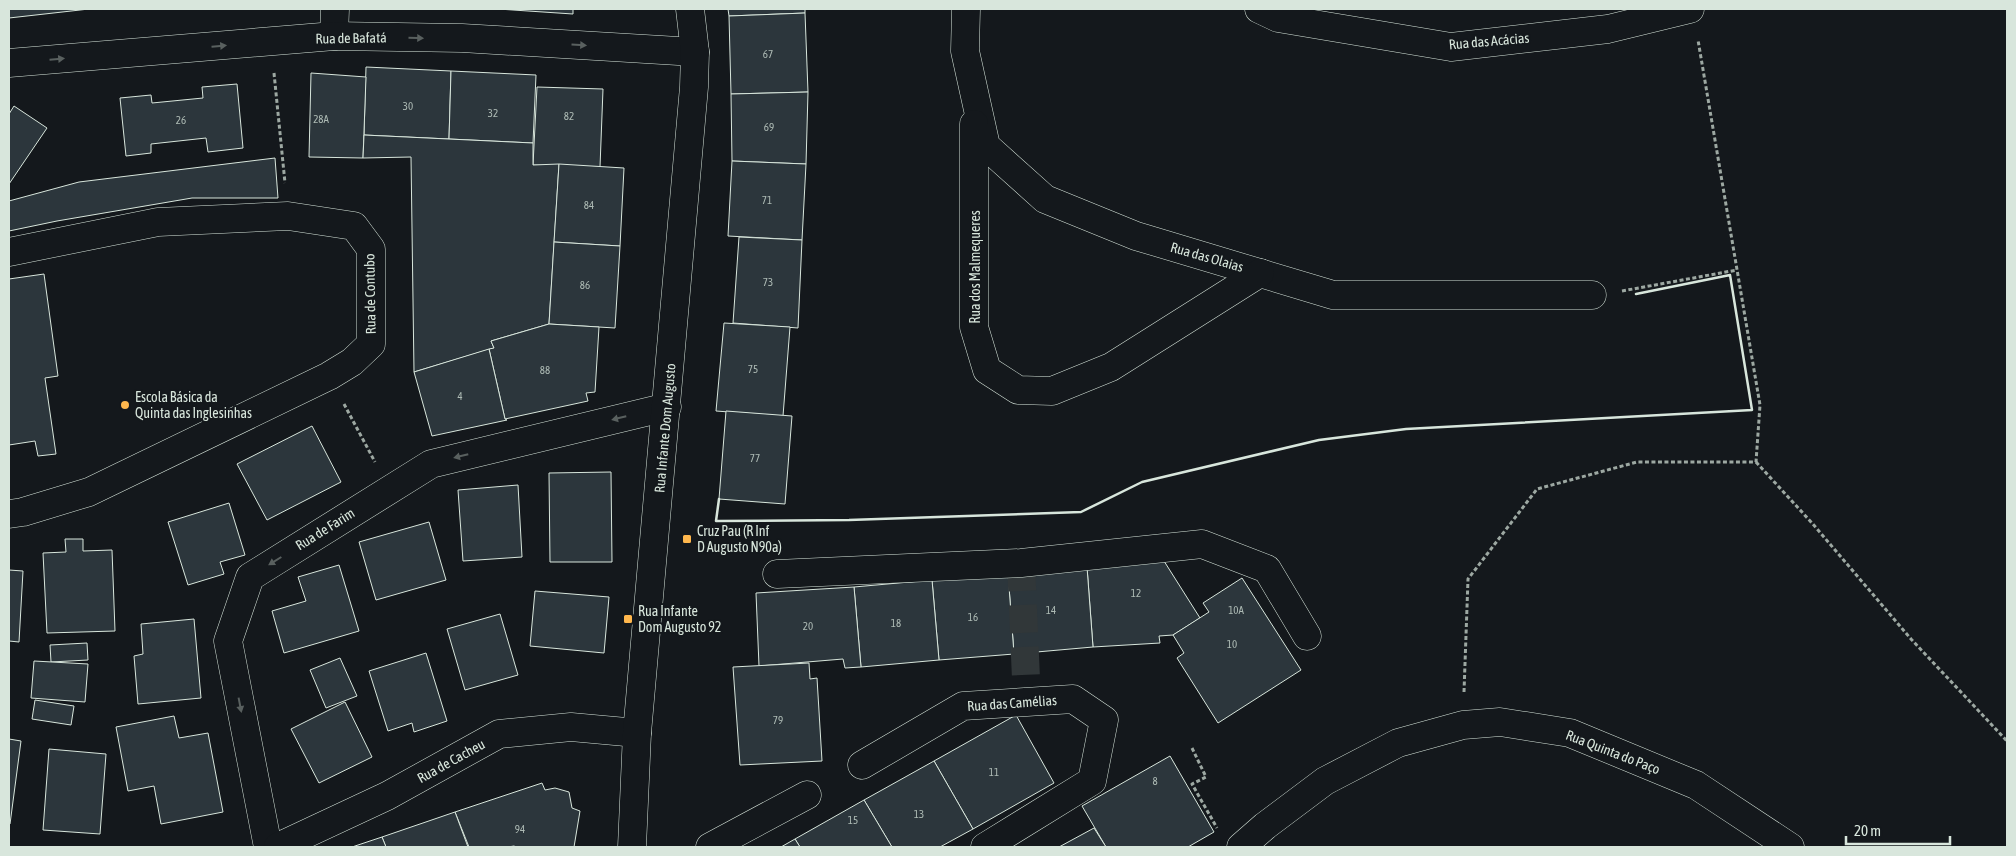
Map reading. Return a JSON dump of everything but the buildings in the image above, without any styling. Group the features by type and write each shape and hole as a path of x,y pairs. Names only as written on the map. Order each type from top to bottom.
{"street":[{"path":"334,36 335,9"},
{"name":"Rua Infante Dom Augusto","path":"632,847 637,733 694,87 694,52 690,9"},
{"name":"Rua das Olaias","path":"966,9 965,51 986,146 1045,199 1136,236 1333,295 1592,295"},
{"name":"Rua das Acácias","path":"1259,9 1278,18 1451,47 1693,21"},
{"name":"Rua de Bafatá","path":"9,63 334,36 462,38 694,52"},
{"name":"Rua dos Malmequeres","path":"974,92 974,327 987,370 1018,390 1052,391 1111,367 1260,273"},
{"name":"Rua de Contubo","path":"9,252 158,222 288,216 354,226 371,249 371,344 352,362 329,376 89,492 23,512 9,514"},
{"name":"Rua de Farim","path":"268,847 228,641 250,576 431,464 666,407"},
{"path":"777,574 1021,563 1202,544 1267,569 1307,636"},
{"name":"Rua das Camélias","path":"862,765 963,706 1073,699 1104,720 1092,781 985,847"},
{"name":"Rua Quinta do Paço","path":"1241,847 1265,826 1325,781 1398,743 1463,725 1500,722 1570,733 1696,785 1790,847"},
{"name":"Rua de Cacheu","path":"278,847 387,796 499,734 571,727 637,733"},
{"path":"710,847 807,795"}],"path":[{"path":"1693,21 1760,405 1756,462 1812,523 1910,639 2007,741"},
{"path":"271,42 288,216"},
{"path":"1592,295 1635,290 1737,270"},
{"path":"329,376 390,489"},
{"path":"1463,725 1468,579 1537,489 1637,462 1756,462"},
{"path":"1192,748 1206,777 1192,784 1217,829"}],"tunnel":[{"path":"1021,563 1027,702"}],"wall":[{"path":"719,499 716,521 849,520 1081,512 1142,482 1319,440 1406,429 1752,410 1730,275 1636,294"}],"place":[{"name":"Escola Básica da Quinta das Inglesinhas","path":"125,405"},
{"name":"Cruz Pau (R Inf D Augusto N90a)","path":"687,539"},
{"name":"Rua Infante Dom Augusto 92","path":"628,619"}]}
